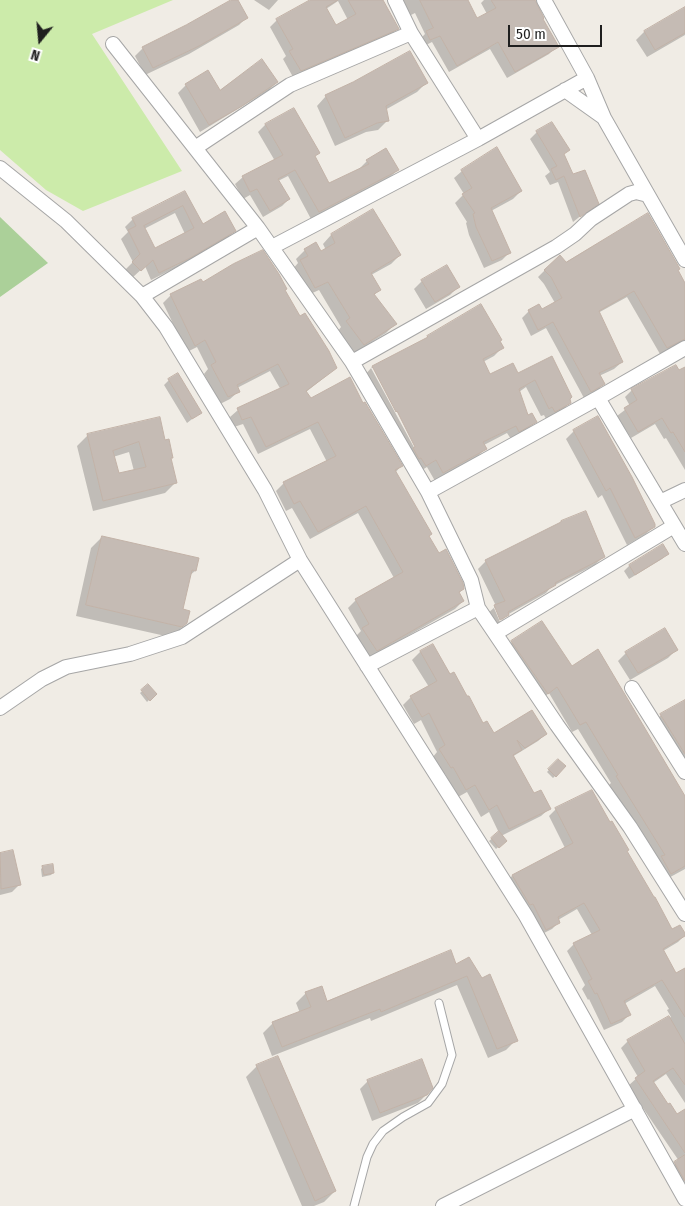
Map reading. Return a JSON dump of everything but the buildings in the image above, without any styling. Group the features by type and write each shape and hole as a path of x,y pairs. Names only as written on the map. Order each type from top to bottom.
{"street":[{"path":"395,0 411,33 478,139"},
{"path":"544,0 587,78 604,118 685,260"},
{"path":"195,148 290,85 411,33"},
{"path":"113,44 258,228 352,362 428,492 471,580 478,608 556,725 630,828 685,914"},
{"path":"272,248 478,139 587,78"},
{"path":"566,90 604,118"},
{"path":"0,168 66,221 142,296 166,327 265,490 300,560 526,916 685,1199"},
{"path":"352,362 556,247 575,234 591,219 629,194 636,192 648,194"},
{"path":"142,296 258,228"},
{"path":"428,492 685,348"},
{"path":"598,398 685,544"},
{"path":"660,502 685,490"},
{"path":"496,633 674,526"},
{"path":"0,708 42,679 66,667 130,654 182,636 300,560"},
{"path":"367,666 478,608"},
{"path":"632,688 685,772"},
{"path":"443,1206 635,1109"}],"lane":[{"path":"354,1206 367,1158 373,1144 384,1131 403,1117 428,1103 442,1084 452,1055 439,1003"}],"green space":[{"path":"0,0 173,0 92,34 182,171 83,211 46,190 0,150"},
{"path":"0,217 48,263 0,297"}]}
